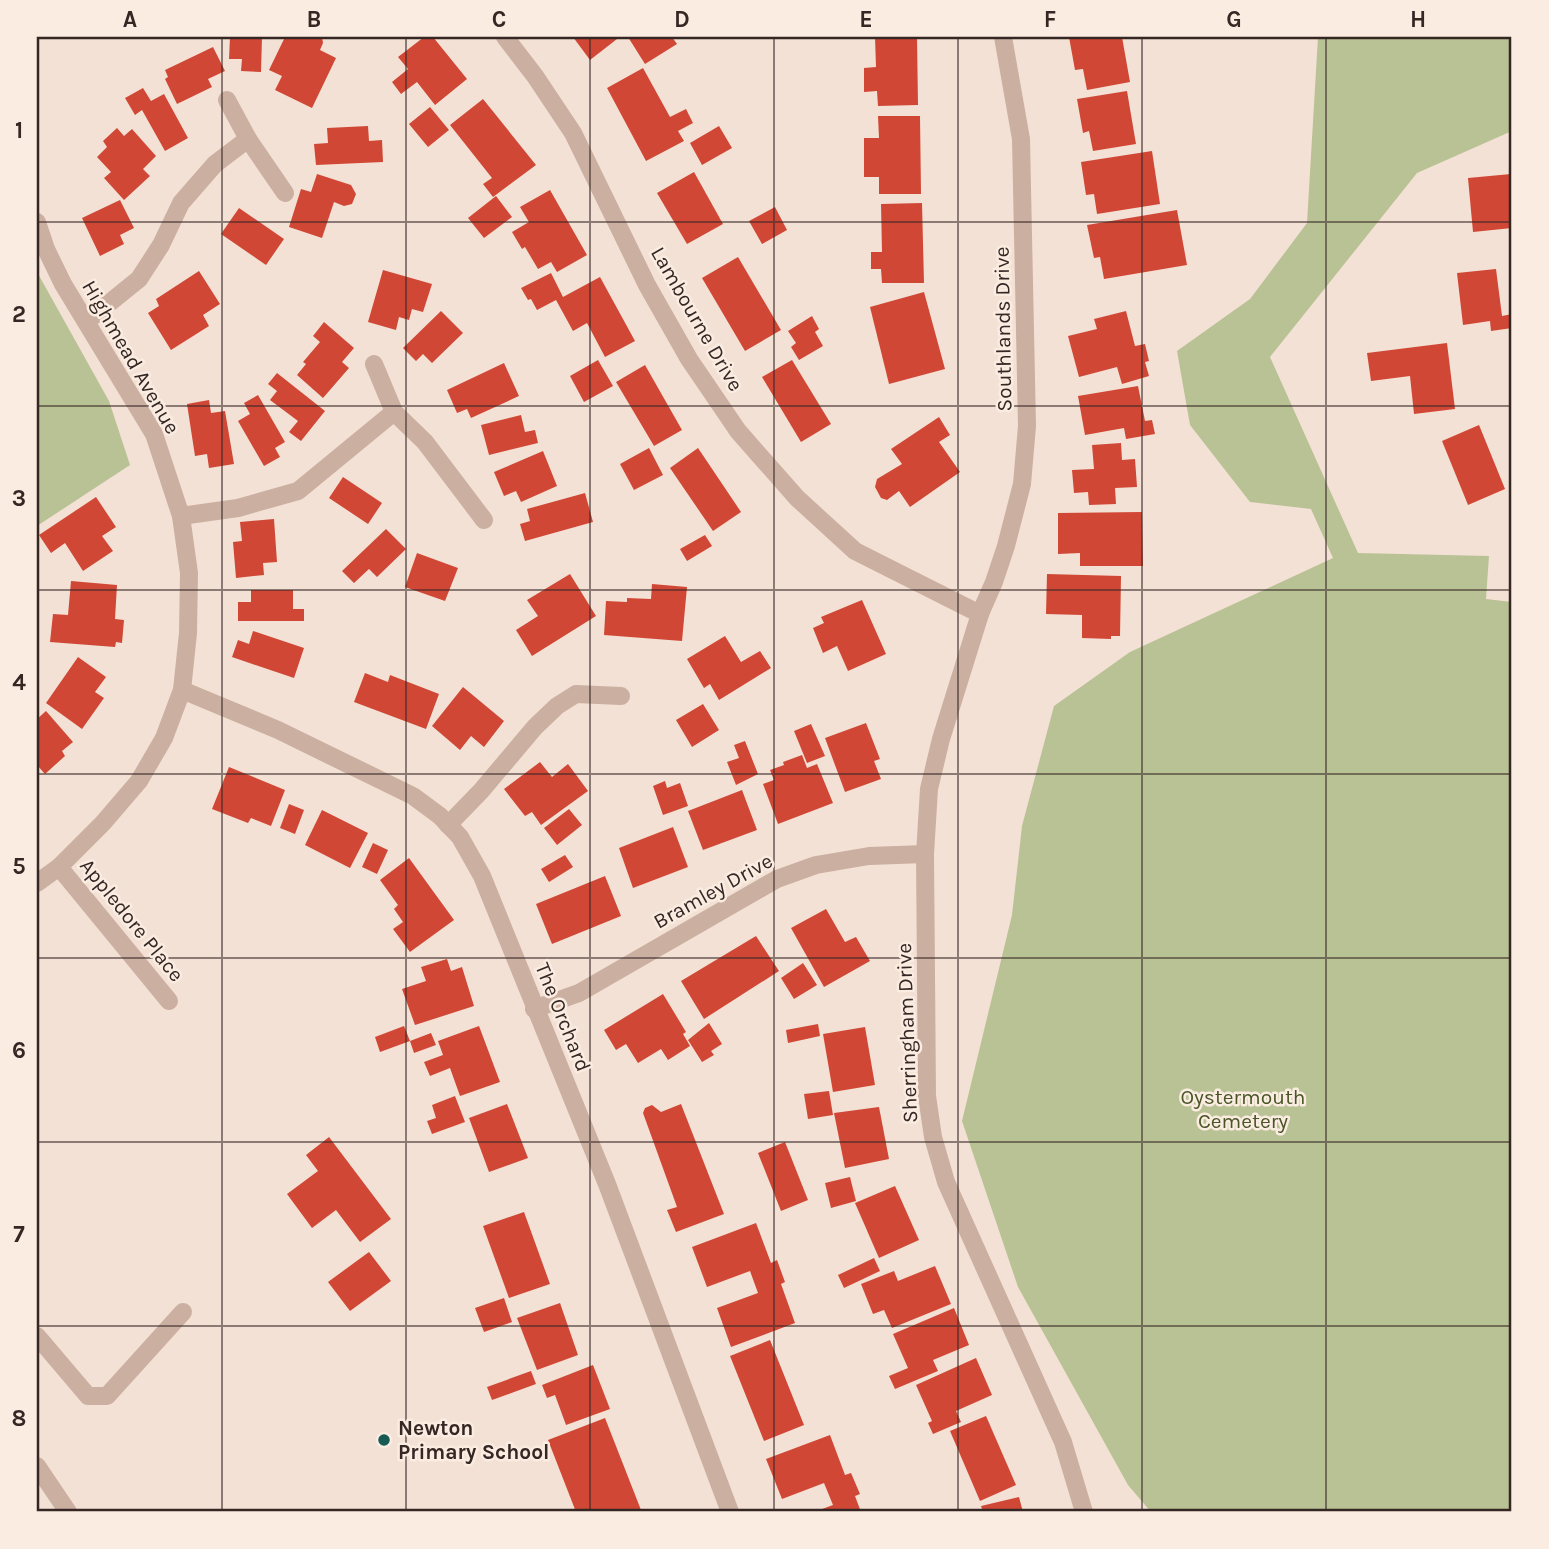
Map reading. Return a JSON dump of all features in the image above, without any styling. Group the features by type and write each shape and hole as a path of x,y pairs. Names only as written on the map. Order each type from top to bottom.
{"street":[{"name":"Lambourne Drive","path":"505,37 573,133 653,295 689,359 738,430 797,498 855,551 980,614"},
{"name":"Southlands Drive","path":"980,614 995,582 1022,484 1027,426 1021,139 1003,37"},
{"path":"227,100 248,139 285,193"},
{"path":"87,321 139,279 161,245 181,203 215,164 248,139"},
{"name":"Highmead Avenue","path":"37,222 46,249 63,284 154,434 181,516 189,573 182,690 164,738 139,781 103,823 59,867 37,883"},
{"path":"374,364 394,412 425,442 484,520"},
{"path":"181,516 238,508 298,491 394,412"},
{"name":"Sherringham Drive","path":"980,614 941,739 929,789 925,854 927,1096 933,1137 946,1182 1063,1442 1084,1512"},
{"name":"The Orchard","path":"182,690 278,730 413,796 440,816 460,837 482,876 607,1184 730,1512"},
{"path":"448,825 481,791 535,727 558,706 576,694 621,696"},
{"name":"Bramley Drive","path":"534,1009 579,993 777,879 816,865 869,856 925,854"},
{"name":"Appledore Place","path":"59,867 169,1001"},
{"path":"37,1335 88,1396 107,1396 183,1312"},
{"path":"37,1466 68,1512"}],"green space":[{"name":"Oystermouth Cemetery","path":"1318,37 1512,37 1512,131 1417,173 1270,357 1358,553 1489,556 1486,599 1512,602 1512,1512 1151,1512 1128,1485 1018,1287 962,1121 1012,915 1022,826 1054,706 1130,652 1333,558 1311,509 1250,502 1190,425 1177,351 1250,299 1307,223"},
{"path":"37,272 109,401 130,465 37,526"}],"building":[{"path":"230,37 262,37 261,72 241,71 242,59 229,59"},
{"path":"285,37 322,37 320,50 336,58 312,108 275,90 282,76 269,70"},
{"path":"424,37 433,37 467,79 435,105 417,82 401,94 392,82 408,69 398,57"},
{"path":"573,37 615,37 617,39 590,60"},
{"path":"628,37 672,37 677,44 645,64"},
{"path":"875,37 917,37 918,105 878,106 877,91 864,92 864,68 876,67"},
{"path":"1069,37 1122,37 1130,82 1087,90 1083,69 1075,70"},
{"path":"213,47 225,71 208,79 212,87 177,104 165,79 168,77 165,70"},
{"path":"643,68 670,117 686,109 693,123 678,131 684,141 646,161 607,88"},
{"path":"143,88 151,101 164,94 188,138 165,151 142,110 135,115 125,98"},
{"path":"1127,91 1136,144 1093,151 1089,131 1083,133 1077,99"},
{"path":"483,99 536,165 493,197 483,184 492,178 450,125"},
{"path":"430,107 449,130 428,147 409,124"},
{"path":"878,116 920,116 921,194 879,194 879,177 864,177 864,138 879,138"},
{"path":"368,126 369,141 382,140 383,162 316,165 314,144 328,143 327,128"},
{"path":"719,126 732,148 702,165 690,143"},
{"path":"117,128 124,136 132,129 156,156 143,169 150,176 124,200 104,178 111,172 97,157 107,147 103,141"},
{"path":"1152,151 1160,204 1097,214 1094,194 1086,195 1081,162"},
{"path":"694,172 723,224 687,244 657,193"},
{"path":"317,174 351,185 356,194 352,204 344,206 334,202 322,238 289,227 301,189 311,192"},
{"path":"1511,174 1512,228 1473,232 1468,178"},
{"path":"550,190 587,255 557,272 551,262 538,269 512,232 529,222 520,207"},
{"path":"496,196 512,217 484,238 468,218"},
{"path":"120,200 134,228 120,235 124,244 100,256 82,218"},
{"path":"922,203 924,283 882,283 881,269 871,269 871,252 882,252 881,204"},
{"path":"775,207 787,230 762,244 749,221"},
{"path":"239,208 284,239 266,265 221,234"},
{"path":"1177,210 1187,265 1104,279 1100,257 1094,258 1087,225"},
{"path":"738,257 781,330 745,351 702,278"},
{"path":"1496,269 1502,316 1512,314 1512,328 1491,331 1490,321 1463,325 1457,273"},
{"path":"383,270 432,284 423,312 412,309 409,320 399,317 396,330 368,322"},
{"path":"199,271 220,304 203,315 209,326 171,350 148,313 159,306 156,299"},
{"path":"551,273 563,297 600,277 635,341 605,357 587,323 573,331 556,300 537,310 521,288"},
{"path":"924,292 945,369 889,384 870,307"},
{"path":"441,311 463,333 432,363 423,354 416,361 403,348"},
{"path":"1126,311 1135,346 1145,344 1149,361 1145,362 1149,376 1122,384 1117,367 1079,377 1068,336 1097,329 1094,319"},
{"path":"812,316 819,329 815,332 823,346 799,360 791,347 796,343 788,331"},
{"path":"324,322 354,348 342,362 349,368 323,398 297,375 306,364 303,362 320,342 313,336"},
{"path":"1447,343 1455,409 1414,414 1410,376 1371,381 1367,353"},
{"path":"598,360 613,386 584,402 570,376"},
{"path":"792,360 831,424 801,442 762,377"},
{"path":"504,363 519,396 471,418 467,409 457,413 447,390"},
{"path":"645,365 682,430 654,446 616,382"},
{"path":"277,373 325,411 301,441 289,432 298,421 270,400 277,391 268,384"},
{"path":"1138,386 1145,421 1152,420 1155,434 1126,439 1124,428 1085,435 1078,396"},
{"path":"258,395 285,442 275,448 280,457 264,466 238,421 250,414 244,403"},
{"path":"209,400 211,413 225,411 234,464 209,468 207,454 195,456 187,404"},
{"path":"521,415 525,432 535,430 538,443 489,455 481,425"},
{"path":"939,417 950,435 939,442 960,472 910,507 899,491 887,500 881,498 875,487 877,479 902,464 891,449"},
{"path":"1479,425 1505,489 1468,505 1442,441"},
{"path":"1121,443 1122,460 1135,459 1137,487 1115,488 1116,504 1089,505 1088,492 1074,493 1072,470 1094,469 1092,445"},
{"path":"649,448 663,475 634,490 620,464"},
{"path":"698,448 741,512 713,531 670,468"},
{"path":"543,451 557,486 521,502 516,491 504,496 494,472"},
{"path":"343,477 382,503 368,524 329,498"},
{"path":"585,493 593,522 525,541 520,524 530,521 527,509"},
{"path":"96,497 116,527 102,536 113,551 83,571 65,543 51,553 39,535"},
{"path":"1142,512 1143,566 1080,566 1080,553 1058,554 1058,513"},
{"path":"274,519 277,562 263,563 264,575 236,578 233,542 242,541 240,522"},
{"path":"386,529 406,549 377,577 369,569 354,583 342,571"},
{"path":"705,535 712,546 687,561 680,549"},
{"path":"417,553 458,568 445,601 405,587"},
{"path":"570,574 596,616 532,656 516,630 538,616 527,600"},
{"path":"1047,574 1121,576 1120,636 1111,636 1111,639 1082,638 1082,615 1046,614"},
{"path":"71,581 117,585 115,619 124,620 122,643 116,642 115,647 50,642 53,614 68,615"},
{"path":"652,584 687,587 682,641 604,635 606,601 651,599"},
{"path":"251,590 293,590 293,609 304,609 304,621 238,621 238,602 251,602"},
{"path":"862,600 886,654 848,671 837,646 823,653 813,628 824,623 821,617"},
{"path":"253,631 304,648 294,678 232,657 238,640 249,644"},
{"path":"725,636 741,662 760,651 771,668 719,700 710,684 704,688 687,659"},
{"path":"78,657 106,677 95,692 104,698 82,729 46,703"},
{"path":"365,673 388,682 390,675 439,694 426,729 354,702"},
{"path":"463,687 504,721 484,747 471,736 460,750 432,726"},
{"path":"703,704 719,730 692,747 676,720"},
{"path":"46,711 73,742 62,751 65,756 45,774 37,765 37,719"},
{"path":"866,723 880,759 874,761 881,779 845,792 825,738"},
{"path":"811,724 825,756 807,763 794,731"},
{"path":"745,741 758,774 736,785 727,762 739,758 734,745"},
{"path":"802,755 807,768 817,764 833,803 778,824 763,784 774,780 770,770"},
{"path":"540,762 552,777 568,764 588,791 541,825 532,812 525,816 504,789"},
{"path":"229,767 285,790 271,826 251,818 248,823 212,809"},
{"path":"665,781 667,788 680,783 688,806 663,815 653,786"},
{"path":"742,790 757,830 703,850 688,811"},
{"path":"289,804 304,810 295,834 280,828"},
{"path":"569,809 582,825 557,845 544,828"},
{"path":"322,810 368,833 350,868 305,845"},
{"path":"673,827 688,867 633,888 619,848"},
{"path":"373,843 388,850 377,874 362,867"},
{"path":"565,855 573,867 549,882 541,869"},
{"path":"409,858 454,920 410,952 393,929 403,922 394,909 398,905 380,880"},
{"path":"605,876 621,916 552,944 536,904"},
{"path":"826,909 845,942 856,937 870,961 824,987 791,928"},
{"path":"756,936 779,971 704,1019 681,981"},
{"path":"447,959 451,971 462,967 474,1006 415,1025 402,989 426,981 421,967"},
{"path":"803,963 817,985 794,999 781,978"},
{"path":"663,994 686,1032 683,1034 690,1046 668,1060 661,1049 638,1063 626,1044 616,1050 604,1030"},
{"path":"709,1023 722,1044 711,1051 714,1055 702,1062 688,1040"},
{"path":"818,1024 820,1036 788,1043 786,1030"},
{"path":"404,1026 410,1041 380,1052 375,1037"},
{"path":"479,1026 500,1082 460,1096 450,1068 430,1076 424,1062 443,1055 438,1041"},
{"path":"865,1027 875,1085 833,1092 823,1034"},
{"path":"431,1033 436,1045 414,1053 410,1041"},
{"path":"829,1091 833,1115 808,1119 804,1094"},
{"path":"455,1096 465,1122 432,1134 427,1121 436,1118 432,1105"},
{"path":"507,1104 528,1158 489,1172 469,1118"},
{"path":"681,1104 724,1214 676,1232 667,1210 677,1207 643,1113 645,1108 652,1105 661,1112"},
{"path":"879,1107 889,1159 845,1168 834,1113"},
{"path":"329,1137 391,1219 360,1242 336,1210 312,1228 287,1194 318,1171 306,1155"},
{"path":"785,1142 808,1200 781,1211 758,1153"},
{"path":"850,1177 856,1201 831,1208 825,1183"},
{"path":"895,1186 919,1240 879,1258 855,1203"},
{"path":"524,1212 550,1284 509,1298 483,1226"},
{"path":"756,1223 771,1263 777,1260 785,1282 781,1284 795,1323 731,1347 717,1308 758,1293 750,1271 707,1287 692,1247"},
{"path":"369,1252 391,1281 350,1311 328,1282"},
{"path":"874,1258 880,1271 844,1288 838,1275"},
{"path":"935,1266 951,1304 892,1328 884,1310 873,1314 861,1284 894,1271 898,1281"},
{"path":"504,1298 512,1322 484,1332 475,1308"},
{"path":"560,1303 578,1355 537,1370 517,1318"},
{"path":"954,1308 969,1345 933,1360 938,1371 895,1389 889,1376 908,1368 893,1334"},
{"path":"770,1340 804,1425 764,1441 730,1356"},
{"path":"976,1358 992,1395 956,1411 961,1422 933,1434 928,1423 932,1421 916,1385"},
{"path":"593,1365 610,1409 566,1425 555,1395 547,1398 542,1385"},
{"path":"531,1371 536,1384 492,1400 487,1387"},
{"path":"986,1416 1016,1485 980,1501 950,1431"},
{"path":"605,1418 641,1510 576,1512 548,1440"},
{"path":"830,1435 845,1475 851,1473 860,1494 855,1496 861,1512 814,1512 833,1505 824,1483 782,1499 766,1459"},
{"path":"1019,1497 1023,1512 983,1512 981,1506"}],"place":[{"name":"Newton Primary School","path":"384,1440"}]}
